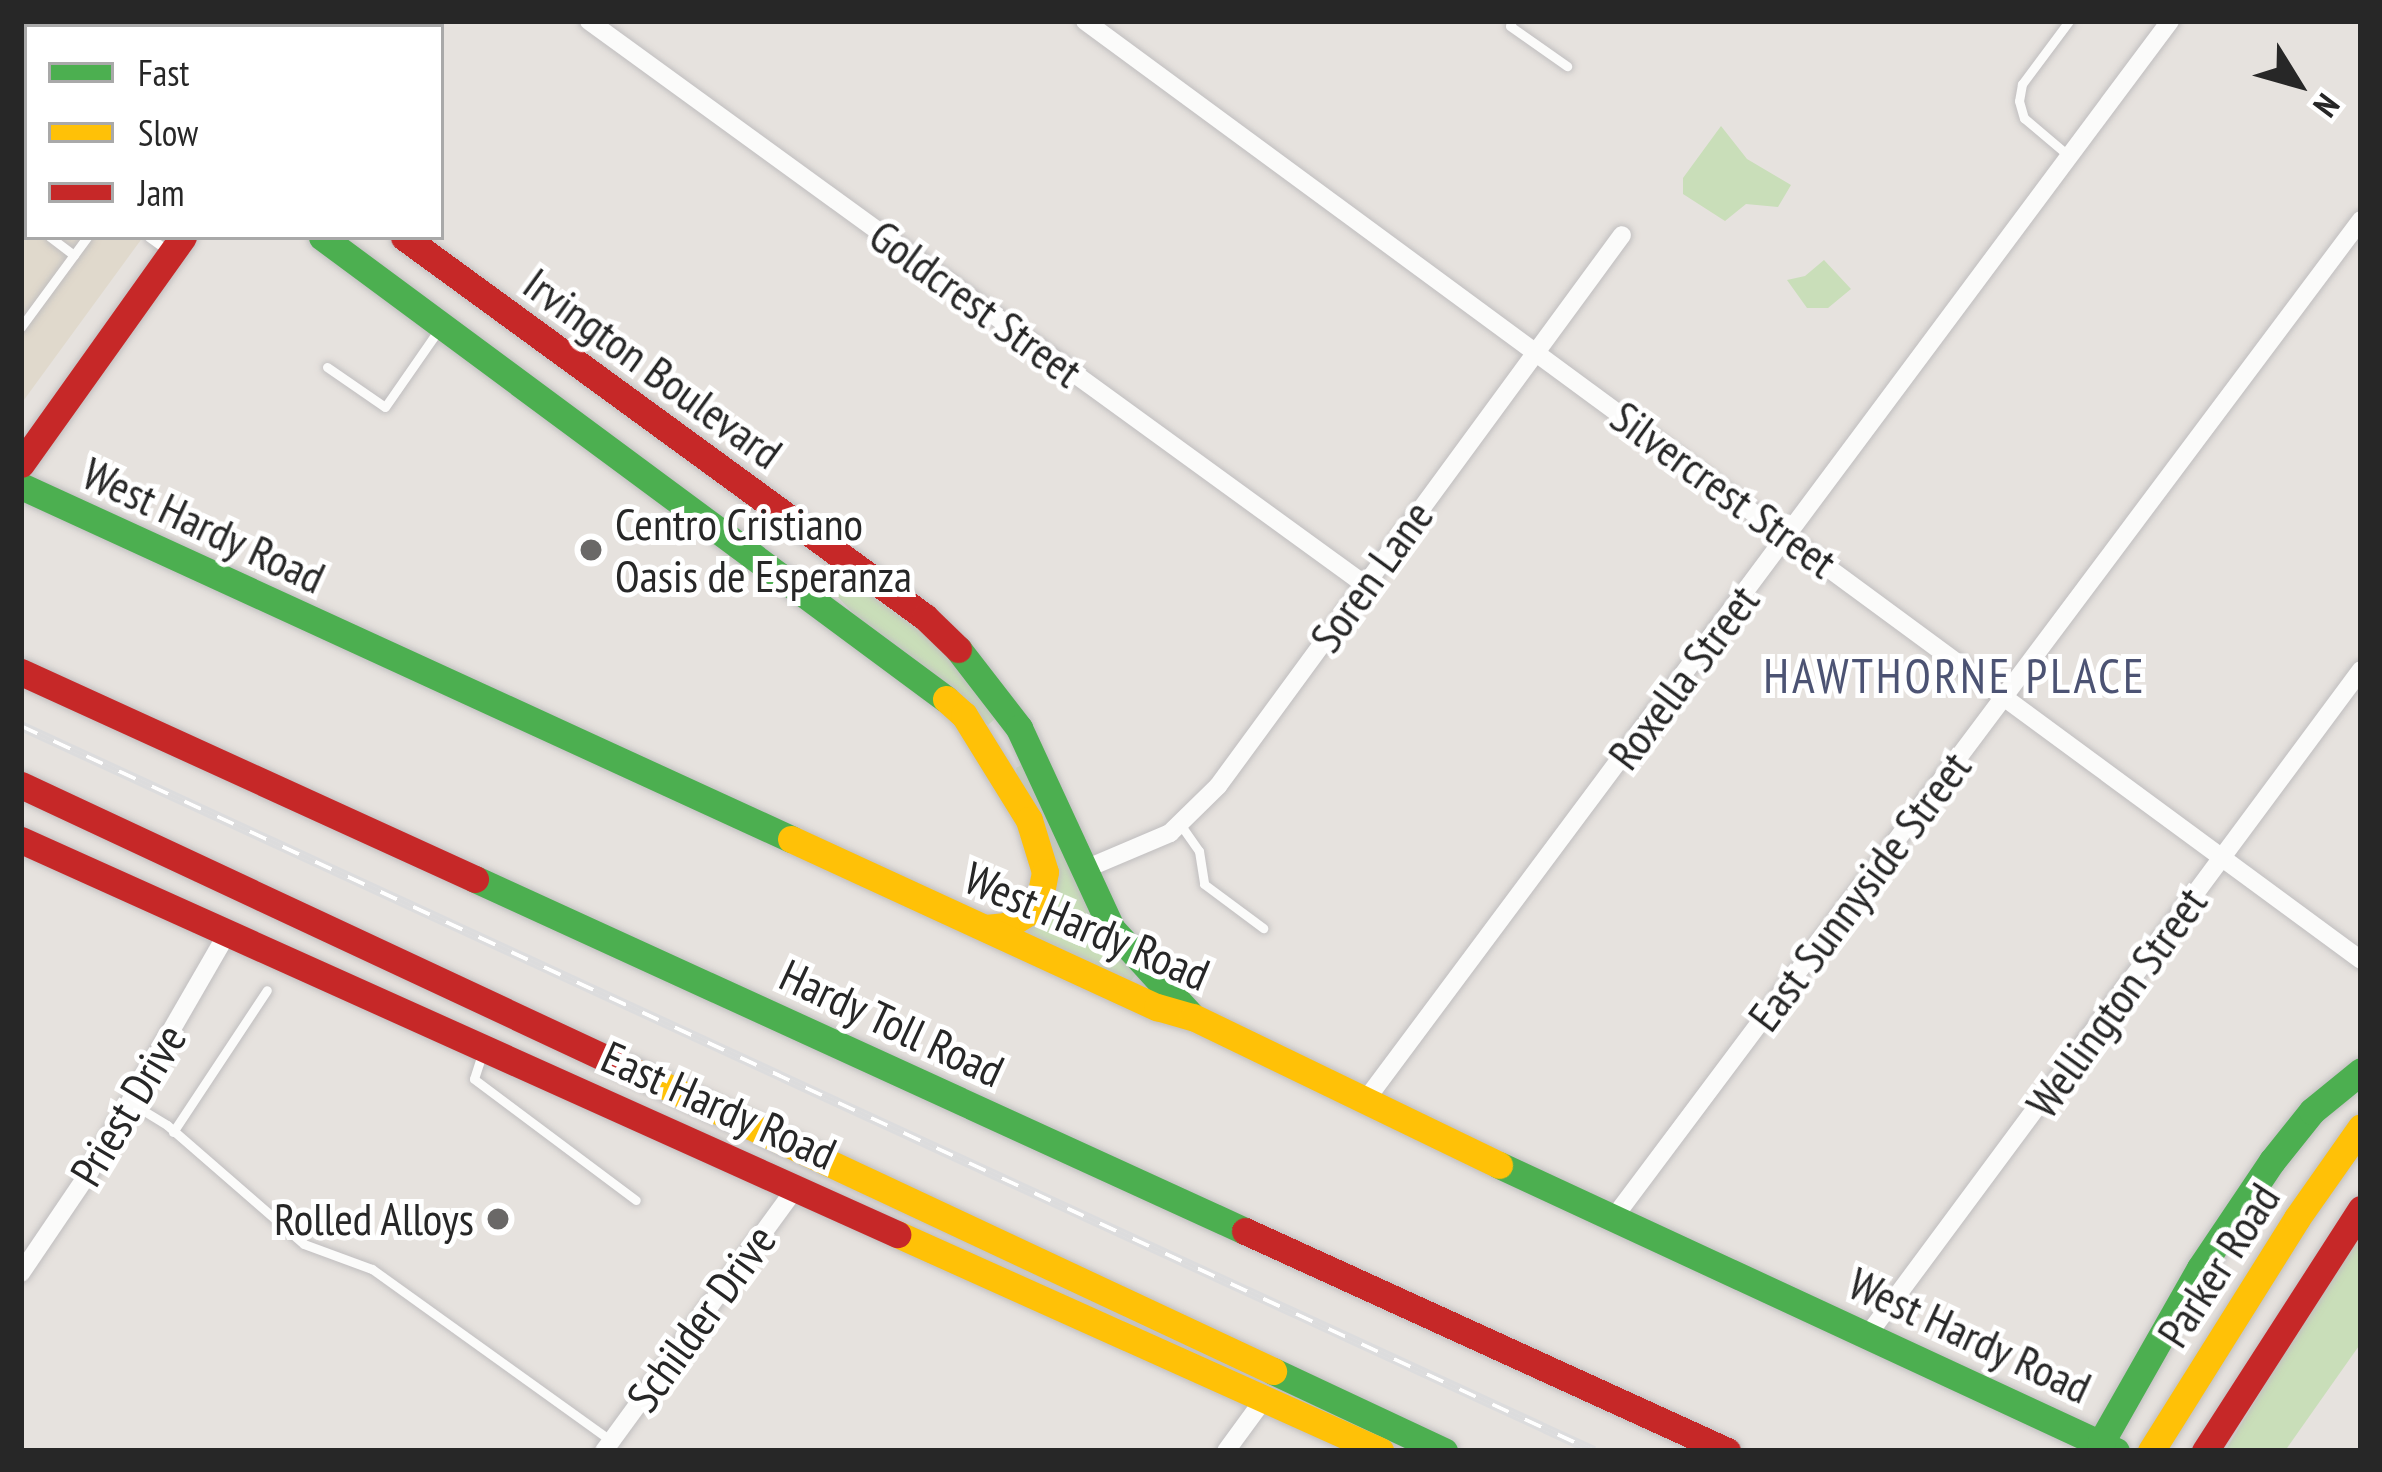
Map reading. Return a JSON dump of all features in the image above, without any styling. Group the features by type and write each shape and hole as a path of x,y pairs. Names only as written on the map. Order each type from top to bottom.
{"main road":[{"name":"Irvington Boulevard","path":"326,240 915,672 964,715 988,746 1029,820 1046,872 1041,892 1027,913 1006,926 985,928"},
{"name":"Irvington Boulevard","path":"408,240 926,617 974,665 1019,728 1112,929 1133,957 1193,1016"},
{"path":"21,464 168,242"},
{"path":"443,324 468,284"},
{"name":"West Hardy Road","path":"21,486 1157,1007 1193,1016 1365,1101 1870,1332 2108,1447"},
{"path":"795,584 822,544"},
{"name":"Hardy Toll Road","path":"21,672 1727,1451"},
{"path":"988,746 1019,728"},
{"path":"21,789 59,802 1444,1451"},
{"name":"East Hardy Road","path":"21,840 1380,1451"},
{"path":"2108,1447 2200,1268 2312,1111 2361,1071"},
{"name":"Parker Road","path":"2151,1451 2361,1127"},
{"path":"2205,1451 2361,1209"}],"street":[{"name":"Goldcrest Street","path":"589,21 1364,584"},
{"name":"Silvercrest Street","path":"1085,21 2361,960"},
{"name":"Roxella Street","path":"1365,1101 2170,21"},
{"name":"East Sunnyside Street","path":"1615,1216 2361,220"},
{"name":"Soren Lane","path":"1084,870 1131,854 1180,824 1218,786 1622,236"},
{"name":"Wellington Street","path":"1870,1332 2361,670"},
{"name":"Priest Drive","path":"21,1273 130,1103 228,932"},
{"name":"Schilder Drive","path":"608,1446 797,1186"},
{"path":"1226,1451 1264,1400"}],"lane":[{"path":"1513,21 1510,26 1567,66"},
{"path":"2069,21 2022,84 2019,101 2024,118 2069,156"},
{"path":"54,240 74,255"},
{"path":"21,327 85,240"},
{"path":"327,367 385,407 443,324"},
{"path":"1180,824 1199,851 1204,884 1263,928"},
{"path":"173,1132 267,990"},
{"path":"484,1046 474,1079 636,1200"},
{"path":"130,1103 173,1132 304,1244 372,1268 608,1446"}],"shaded area":[{"path":"21,40 24,240 141,240 21,404"}],"green space":[{"path":"1721,126 1747,159 1791,185 1778,207 1746,204 1725,221 1683,194 1683,178"},
{"path":"1824,260 1851,289 1828,308 1807,308 1787,280 1805,276"},
{"path":"842,577 916,626 967,675 997,717 988,725 856,616 831,590"},
{"path":"1025,763 1078,888 1135,976 1130,982 1028,935 1027,927 1038,917 1016,768"},
{"path":"2361,1225 2361,1343 2285,1451 2225,1451"}],"railway":[{"path":"21,726 1594,1451"}],"traffic: fast":[{"path":"326,240 946,699"},
{"path":"21,486 791,839"},
{"path":"958,649 1019,728 1112,929 1190,1014"},
{"path":"475,879 1245,1231"},
{"path":"2100,1444 2200,1268 2272,1161 2312,1111 2361,1071"},
{"path":"1499,1165 2116,1451"},
{"path":"1273,1371 1444,1451"}],"traffic: slow":[{"path":"946,699 964,715 1029,820 1045,872 1041,893 1027,913 1006,926 985,928"},
{"path":"791,839 1157,1007 1193,1017 1499,1165"},
{"path":"633,1071 1273,1371"},
{"path":"2151,1451 2297,1218 2361,1127"},
{"path":"897,1234 1380,1451"}],"traffic: jam":[{"path":"28,21 32,24"},
{"path":"109,21 113,24"},
{"path":"21,464 181,240"},
{"path":"408,240 925,617 958,649"},
{"path":"21,672 475,879"},
{"path":"21,785 633,1071"},
{"path":"21,840 897,1234"},
{"path":"2205,1451 2361,1209"},
{"path":"1245,1231 1727,1451"}],"place":[{"name":"Centro Cristiano Oasis de Esperanza","path":"591,550"},
{"name":"Rolled Alloys","path":"498,1219"}],"district":[{"name":"HAWTHORNE PLACE","path":"1955,676"}]}
